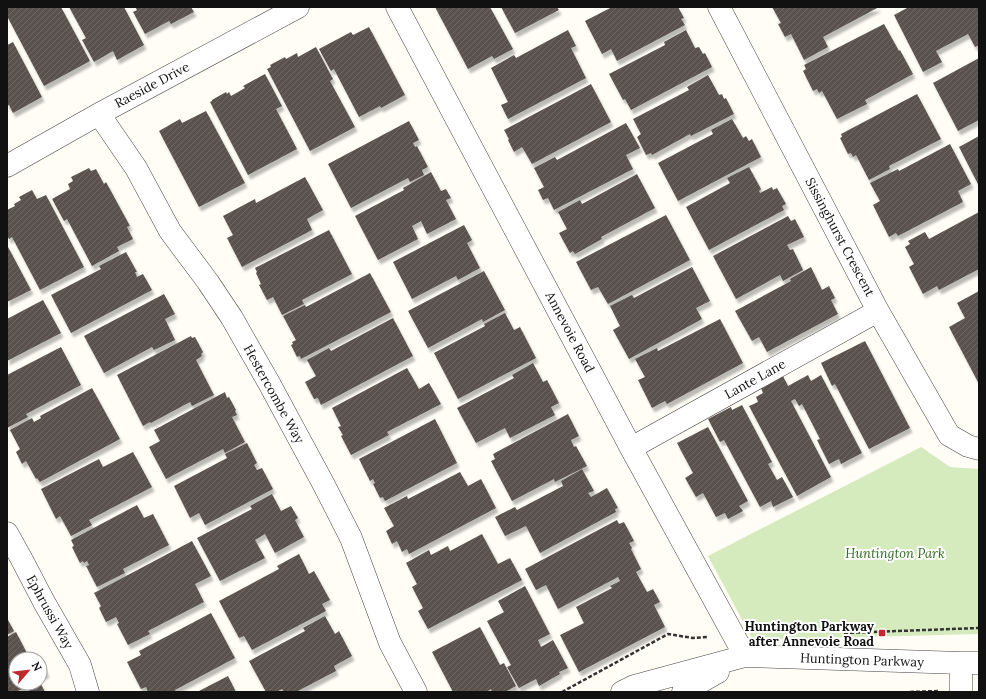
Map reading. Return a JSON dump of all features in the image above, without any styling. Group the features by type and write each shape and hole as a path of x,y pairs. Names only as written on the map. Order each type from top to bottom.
{"street":[{"name":"Raeside Drive","path":"7,166 99,114 298,7"},
{"name":"Annevoie Road","path":"397,7 631,448 745,656"},
{"name":"Sissinghurst Crescent","path":"719,7 878,311 949,435 968,446 979,449"},
{"name":"Hestercombe Way","path":"99,114 136,168 170,231 208,282 232,318 269,383 324,485 350,538 390,642 416,692"},
{"name":"Lante Lane","path":"631,448 878,311"},
{"name":"Ephrussi Way","path":"7,533 80,665 88,692"},
{"name":"Huntington Parkway","path":"622,692 634,686 745,656 970,663"},
{"path":"683,692 745,656"},
{"path":"961,692 970,663"}],"green space":[{"name":"Huntington Park","path":"921,447 950,467 979,469 979,634 753,640 708,556"}],"building":[{"path":"61,7 90,61 44,86 7,16 7,8"},
{"path":"69,7 124,7 144,45 117,60 113,51 94,62 82,40 86,38"},
{"path":"135,7 191,7 194,12 171,24 169,21 145,34 133,12 137,10"},
{"path":"435,7 490,7 513,49 494,59 492,56 468,69"},
{"path":"501,7 557,7 559,10 515,33"},
{"path":"612,7 678,7 684,18 681,19 685,25 617,61 611,49 602,54 585,21"},
{"path":"772,7 879,7 823,37 828,47 804,60 791,34 785,37 778,24 781,23"},
{"path":"909,7 979,7 979,45 975,47 968,34 936,51 942,62 923,72 894,15"},
{"path":"884,24 913,74 865,100 867,104 837,119 822,91 819,93 817,89 813,91 803,71 806,69 804,65"},
{"path":"369,27 405,95 381,108 380,106 359,117 334,69 331,71 319,49 351,32 353,35"},
{"path":"568,30 576,46 571,48 586,78 508,119 501,105 508,102 491,68 514,55 516,58"},
{"path":"686,30 695,48 699,47 703,54 705,53 712,67 631,110 625,99 623,100 609,74 665,45 664,42"},
{"path":"13,42 42,97 13,113 9,105 7,106 7,45"},
{"path":"316,47 333,79 330,81 355,127 310,151 267,69 271,67 270,65 285,57 286,59 297,53 298,57"},
{"path":"979,58 979,120 958,131 933,83"},
{"path":"265,74 282,106 276,109 297,149 248,175 210,102 226,92 227,94 229,92 231,96 245,88 243,86"},
{"path":"708,75 719,95 722,94 724,99 726,98 734,114 691,136 690,134 652,155 651,153 646,155 637,137 641,134 633,119 689,90 687,87"},
{"path":"591,84 611,122 532,164 522,147 514,152 504,130"},
{"path":"917,94 941,139 889,166 890,169 869,180 856,155 853,157 851,153 848,154 840,138 842,137 841,134"},
{"path":"206,111 245,183 199,207 159,131 180,119 182,123"},
{"path":"732,119 743,138 746,136 749,141 752,139 761,157 678,201 658,163 713,134 711,130"},
{"path":"409,121 419,140 413,143 415,147 417,146 428,167 422,170 424,175 410,182 408,178 351,208 328,164"},
{"path":"626,123 640,148 626,155 633,169 554,210 548,198 543,200 538,190 544,187 534,168 555,157 557,160"},
{"path":"979,136 979,186 959,147"},
{"path":"950,144 971,184 958,191 963,202 898,236 896,233 889,237 873,205 880,201 870,183 898,169 899,171"},
{"path":"749,167 761,189 759,191 760,193 772,187 773,190 777,188 786,204 782,206 784,210 709,250 686,207 730,183 727,178"},
{"path":"89,168 91,171 96,169 104,184 106,182 130,226 127,227 133,239 117,247 119,251 92,266 67,219 64,221 52,199 70,189 68,184 73,181 71,177"},
{"path":"431,172 441,191 446,189 451,198 446,200 456,219 427,234 421,221 412,226 418,239 378,260 355,216 404,190 403,188"},
{"path":"637,174 655,208 601,237 602,239 575,254 573,251 570,253 559,233 567,229 558,212 580,200 582,204"},
{"path":"305,177 323,210 307,219 312,230 242,267 227,238 233,235 223,216 255,199 256,203"},
{"path":"32,190 37,199 46,195 84,267 40,290 12,237 9,239 7,236 7,210 15,206 14,204 21,200 19,197"},
{"path":"979,212 979,269 939,290 937,286 923,294 909,267 914,264 905,247 910,244 908,241 925,232 929,239"},
{"path":"666,215 690,260 608,304 598,287 591,290 576,262"},
{"path":"788,216 791,221 795,219 804,237 787,245 790,250 793,249 803,270 783,281 780,275 736,299 713,256"},
{"path":"464,225 472,240 467,243 480,268 458,280 456,276 412,299 393,262"},
{"path":"329,230 352,274 302,300 304,304 282,315 273,297 267,300 259,285 261,284 255,268"},
{"path":"7,245 31,290 7,302"},
{"path":"126,252 137,272 135,272 137,277 143,274 152,290 71,333 51,295 101,269 99,266"},
{"path":"692,267 710,301 696,308 702,319 629,359 613,330 620,326 610,306 632,295 634,298"},
{"path":"811,267 822,290 829,286 835,298 831,300 838,314 767,352 759,337 752,341 735,311 791,281 790,279"},
{"path":"484,271 505,310 483,322 482,319 428,348 408,311"},
{"path":"370,273 391,312 301,359 300,356 297,357 291,345 293,344 292,342 296,340 283,316 305,305 306,307"},
{"path":"979,291 979,384 949,327 965,318 957,303"},
{"path":"164,294 175,314 165,319 175,340 154,350 152,347 104,373 84,336"},
{"path":"43,300 61,333 7,361 7,319"},
{"path":"505,313 514,330 520,327 536,358 458,399 434,353 485,326 484,324"},
{"path":"393,318 413,356 321,405 318,398 314,399 305,382 316,376 307,360 329,348 331,351"},
{"path":"720,319 743,363 667,404 665,401 652,408 638,380 645,377 635,359 657,348 658,351"},
{"path":"191,336 192,338 195,337 203,352 201,354 202,356 196,360 214,395 192,406 190,402 143,426 117,375"},
{"path":"865,341 910,428 869,449 835,384 832,386 821,363"},
{"path":"61,347 81,385 26,414 28,417 7,428 7,375"},
{"path":"533,363 543,382 547,380 559,403 551,407 555,415 510,438 505,428 476,443 457,408 514,378 512,375"},
{"path":"407,368 419,389 429,383 441,404 387,432 389,435 351,455 341,436 343,435 338,427 341,426 332,408"},
{"path":"808,375 811,381 821,375 862,453 841,464 839,459 829,464 817,440 820,439 802,404 799,406 795,399 791,401 831,477 797,496 749,406 758,402 756,397 763,393 761,388 783,376 788,386"},
{"path":"92,388 120,439 40,482 37,478 36,479 26,461 22,464 16,452 20,449 10,430 32,418 34,422 41,418 40,416"},
{"path":"225,392 227,398 229,397 236,410 237,415 232,417 245,442 225,453 223,449 166,479 149,447 160,441 154,430"},
{"path":"742,405 772,462 768,464 777,480 782,477 793,497 773,507 771,501 760,507 724,440 720,442 708,419 731,407 732,410"},
{"path":"568,414 579,436 571,440 587,466 555,482 554,479 512,501 491,461 495,459 493,454"},
{"path":"435,419 457,463 385,501 383,497 380,498 373,484 375,483 373,479 370,481 359,459"},
{"path":"708,427 748,501 739,506 743,511 728,519 725,513 716,517 703,493 696,497 685,478 693,473 677,443"},
{"path":"247,443 257,463 254,465 257,470 262,468 273,489 205,525 199,513 190,518 174,486 227,458 225,454"},
{"path":"133,452 152,487 89,520 92,525 71,536 60,516 56,519 41,489 99,459 103,467"},
{"path":"582,469 594,491 588,493 591,497 607,488 618,508 615,509 616,512 540,553 526,526 505,536 495,517 515,507 517,510 563,486 561,481"},
{"path":"460,472 468,486 481,479 496,508 409,554 407,549 402,552 397,541 392,544 386,531 394,526 384,508 407,496 408,499"},
{"path":"272,494 281,511 291,506 298,518 295,520 304,537 275,553 265,534 255,540 265,558 220,581 197,538 252,509 250,506"},
{"path":"137,505 144,518 153,514 169,545 123,569 125,573 97,587 86,566 89,565 87,561 80,563 72,547 74,546 71,540"},
{"path":"617,520 619,524 624,522 634,541 629,543 641,569 636,572 647,592 653,589 660,602 654,605 665,627 579,672 560,635 584,623 576,607 612,588 610,586 620,581 618,577 558,609 546,585 536,590 525,569"},
{"path":"482,534 498,564 510,558 522,580 428,629 418,611 423,608 412,587 417,584 406,563 429,550 431,555 448,546 450,551"},
{"path":"192,541 211,576 195,584 204,602 148,631 150,634 128,645 117,624 119,623 116,617 106,622 99,608 101,606 94,593"},
{"path":"299,554 309,574 314,571 330,600 322,604 326,611 252,650 244,636 239,638 219,601 279,569 277,566"},
{"path":"525,586 550,634 538,640 541,647 553,640 568,668 559,672 560,674 539,686 536,679 519,688 507,667 511,665 487,621 504,612 498,601"},
{"path":"211,613 235,658 175,690 176,692 148,692 146,687 141,689 127,662 141,655 139,651"},
{"path":"325,616 335,634 339,631 352,656 334,666 336,671 296,692 284,692 282,689 276,692 266,692 249,661 305,631 303,628"},
{"path":"7,618 14,631 7,635"},
{"path":"480,627 500,665 504,663 516,686 505,692 492,692 491,689 486,692 453,692 432,652"},
{"path":"16,632 26,651 8,651 8,691 18,691 16,692 7,692 7,637"},
{"path":"228,676 236,692 197,692"},
{"path":"44,691 45,692 26,692"}],"place":[{"name":"Huntington Parkway after Annevoie Road","path":"882,633"}]}
